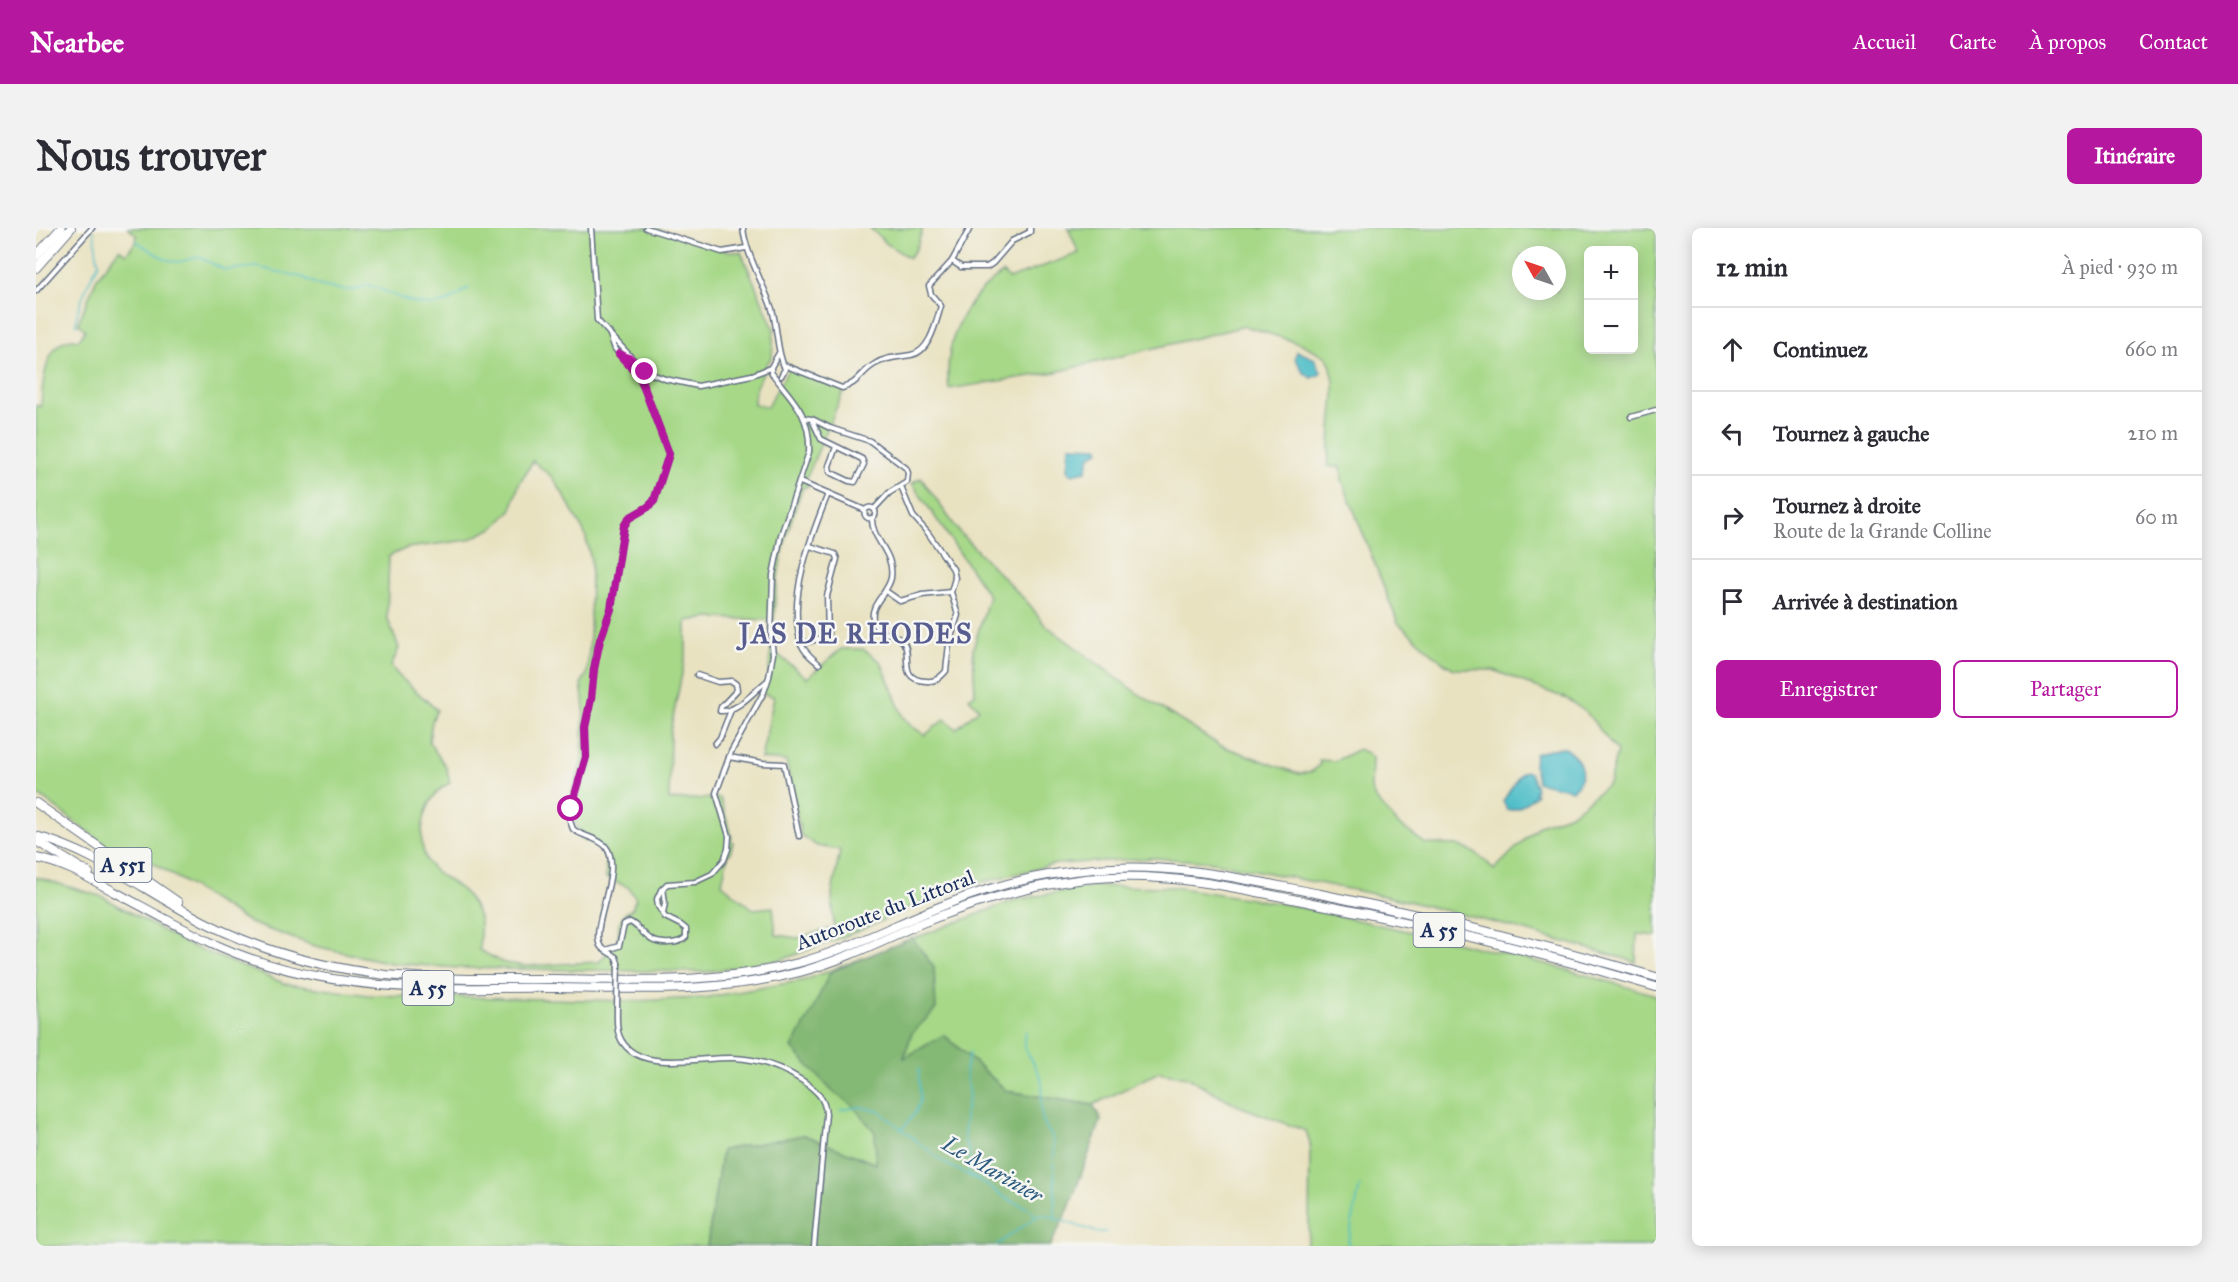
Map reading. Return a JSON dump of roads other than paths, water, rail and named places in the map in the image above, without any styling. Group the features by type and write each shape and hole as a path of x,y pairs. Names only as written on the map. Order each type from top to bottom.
{"highway":[{"path":"36,248 56,228"},
{"path":"36,256 61,228"},
{"path":"36,268 71,228"},
{"name":"A 551","path":"36,803 102,851 212,924"},
{"name":"Autoroute du Littoral","path":"36,836 56,841 79,851 192,916 268,950 348,970 391,975 464,978 705,979 741,976 799,963 836,951 948,903 1019,881 1097,868 1164,868 1199,871 1266,883 1410,913 1550,947 1656,977"},
{"name":"A 551","path":"36,841 227,948"},
{"name":"Autoroute du Littoral","path":"36,858 63,866 87,877 215,945 300,974 356,983 432,988 698,989 741,984 812,968 956,910 1008,892 1071,881 1139,876 1202,881 1406,922 1552,958 1656,987"}],"street":[{"path":"36,291 92,228"},
{"path":"591,228 596,317 631,359 647,373 694,386 743,378 783,364 837,388 849,387 875,363 901,355 913,355 924,347 941,306 931,294 929,286 952,261 970,228"},
{"path":"646,228 722,252 746,248"},
{"path":"743,228 746,248 759,273 772,310 779,353 785,370"},
{"path":"952,261 961,267 987,267 1012,241 1030,232 1030,228"},
{"path":"609,333 619,354 640,377 669,454 654,501 629,518 624,526 611,609 600,640 594,669 585,727 586,757 571,809 570,821 573,829 600,842 608,853 609,882 601,917 599,940 605,950 616,956 618,963 617,1027 620,1037 628,1048 637,1053 668,1061 720,1057 758,1061 792,1074 820,1095 825,1103 826,1114 814,1246"},
{"path":"615,348 616,344 620,344"},
{"path":"605,950 619,946 623,927 628,922 633,923 653,941 677,943 685,939 687,933 683,926 669,921 663,915 657,899 663,888 672,883 702,879 716,871 728,849 729,836 716,793 729,757 768,681 773,654 771,637 773,574 781,536 809,452 810,439 800,408 775,377 772,367 779,353"},
{"path":"619,354 631,359"},
{"path":"782,384 781,376 791,367"},
{"path":"775,377 781,376"},
{"path":"1631,417 1656,410"},
{"path":"804,418 876,444 908,470 908,478 901,487 889,494 874,509 875,514 872,518 876,535 889,557 891,578 886,592 874,608 873,622 880,631 903,642 907,648 906,666 912,676 918,680 930,682 942,676 948,666 949,644 958,615 951,592 955,578 950,563 913,516 901,487"},
{"path":"812,419 821,439 862,459 864,464 855,482 830,472 828,466 836,447"},
{"path":"800,482 865,510"},
{"path":"819,664 801,644 798,593 810,546 828,494"},
{"path":"865,510 868,507 874,509"},
{"path":"865,510 866,517 872,518"},
{"path":"801,644 828,636 828,596 837,558 835,554 810,546"},
{"path":"886,592 900,602 922,595 951,592"},
{"path":"697,675 718,682 734,682 736,690 723,703 720,709 722,712 731,710 768,681"},
{"path":"715,744 720,738 731,710"},
{"path":"729,757 784,764 799,836"},
{"path":"663,888 665,903 663,915"}],"water":[{"path":"1297,351 1315,359 1321,372 1319,375 1311,378 1303,372 1295,358"},
{"path":"1070,446 1098,447 1100,450 1090,456 1086,471 1071,474 1068,470"},
{"path":"1565,748 1579,762 1581,768 1577,785 1572,790 1537,782 1535,754 1550,749"},
{"path":"1525,771 1530,773 1536,794 1519,807 1507,810 1503,801 1520,774"}],"waterway":[{"path":"76,325 81,302 99,263 94,231"},
{"path":"136,241 164,259 178,262 199,257 225,270 256,267 302,277 320,286 345,290 355,290 368,285 424,305 444,303 469,288"},
{"path":"1026,1031 1025,1045 1042,1083 1043,1121 1054,1142 1055,1219"},
{"path":"969,1174 969,1152 964,1139 969,1096 965,1070 970,1052"},
{"path":"901,1130 919,1105 919,1069"},
{"name":"Le Marinier","path":"840,1110 860,1107 879,1111 946,1164 978,1180 1011,1201 1028,1208 1036,1216 1045,1215 1096,1232 1106,1232"},
{"path":"1349,1246 1360,1186"},
{"path":"995,1246 1036,1217"}],"district":[{"name":"JAS DE RHODES","path":"856,634"}]}
